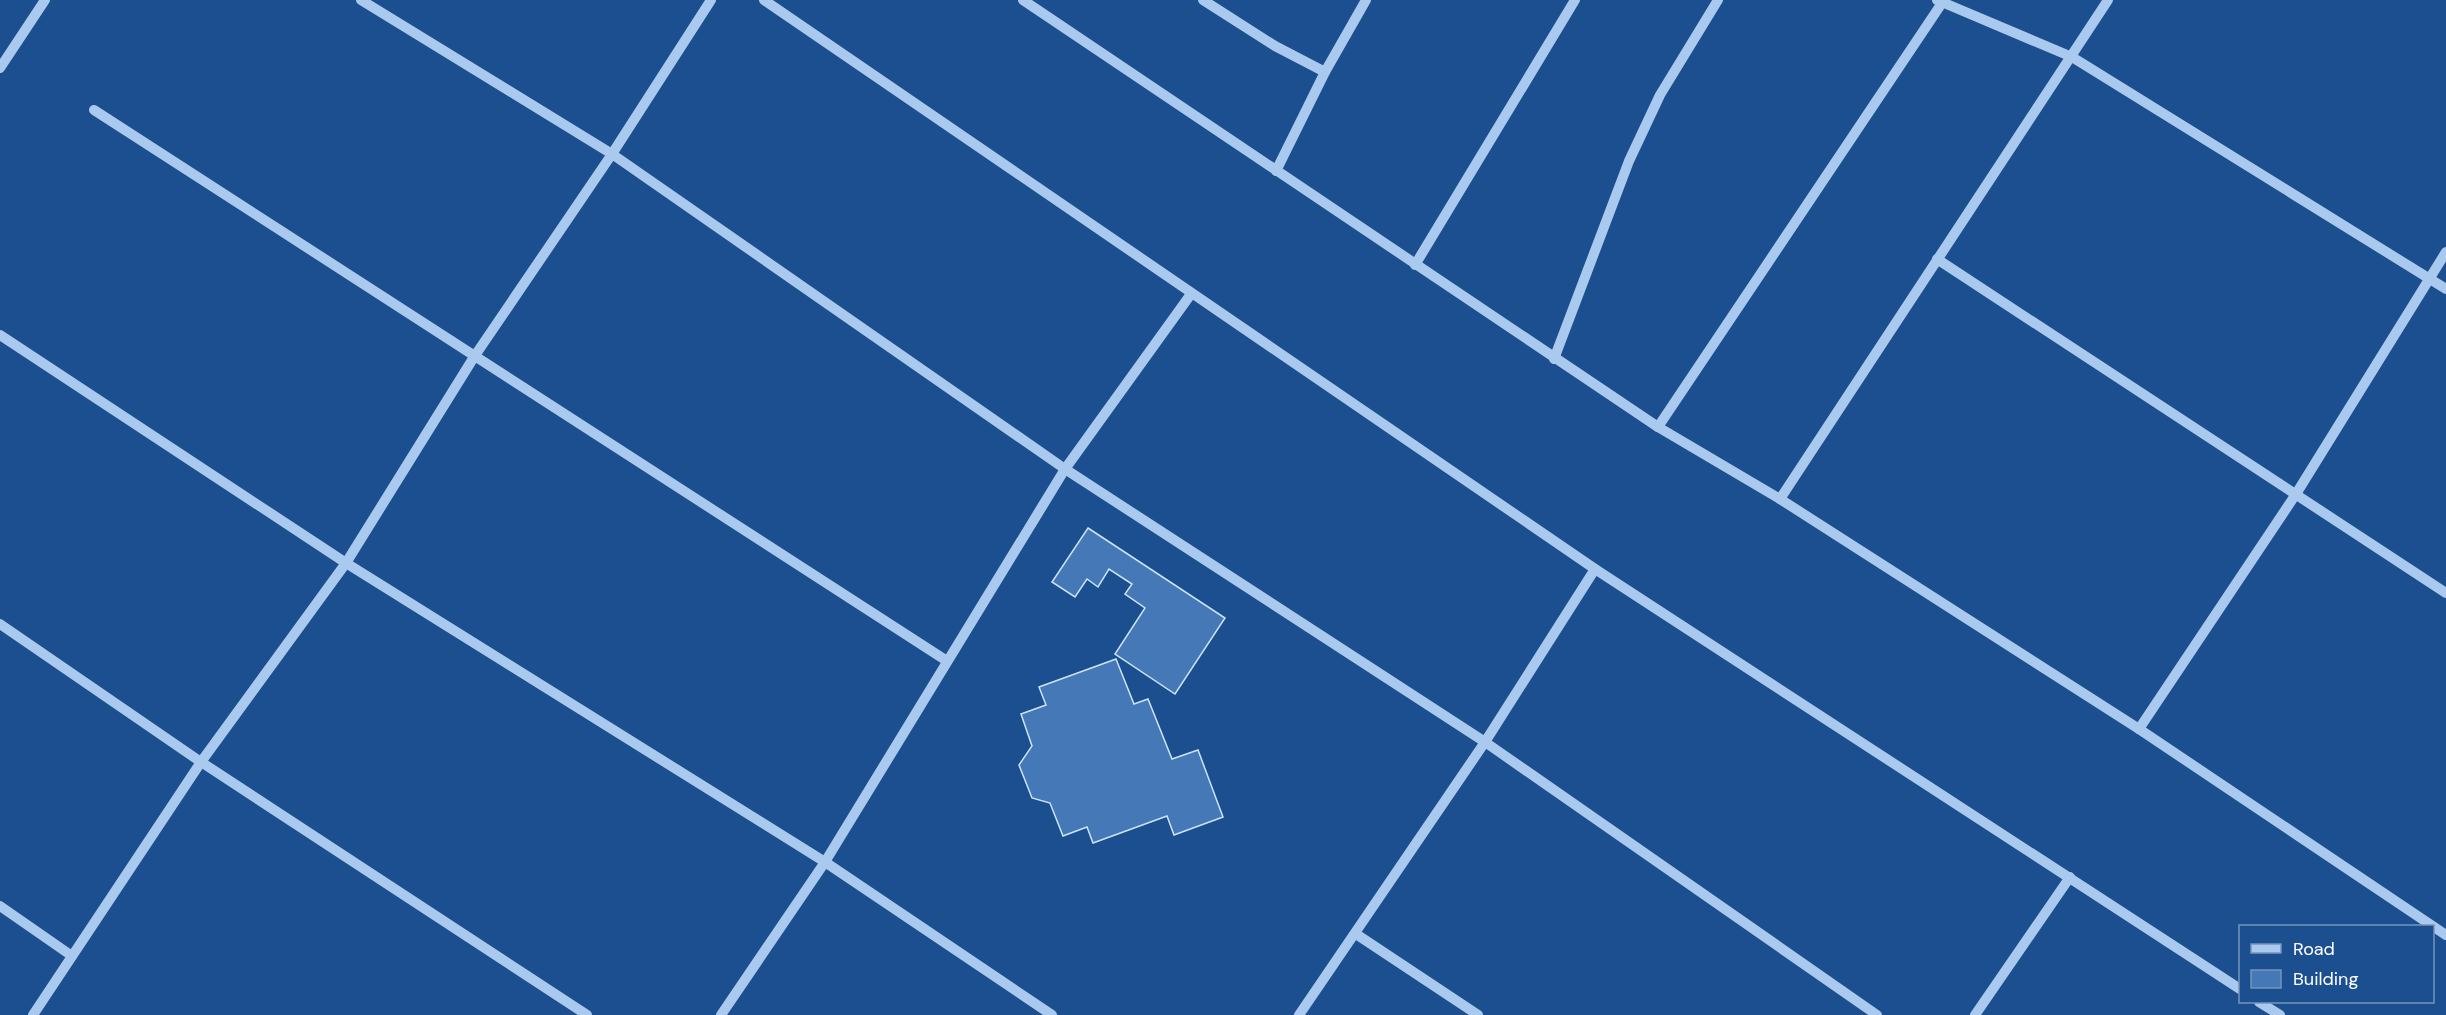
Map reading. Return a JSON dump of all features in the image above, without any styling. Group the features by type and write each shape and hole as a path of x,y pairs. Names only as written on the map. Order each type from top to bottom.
{"street":[{"path":"0,68 45,0"},
{"path":"361,0 612,154 1065,469 1485,742 1877,1015"},
{"path":"33,1015 201,762 346,563 474,357 612,154 711,0"},
{"path":"764,0 1595,569 2239,988"},
{"path":"1023,0 1658,428 1780,499 2139,729 2431,925"},
{"path":"1203,0 1275,46 1325,72"},
{"path":"1276,171 1325,72 1366,0"},
{"path":"1415,265 1575,0"},
{"path":"1554,359 1634,151 1660,95 1718,0"},
{"path":"1780,499 2108,0"},
{"path":"1658,428 1941,1 2072,57 2446,289"},
{"path":"94,110 947,661"},
{"path":"2139,729 2296,495 2446,252"},
{"path":"1937,259 2446,593"},
{"path":"721,1015 825,862 1065,469 1191,294"},
{"path":"0,335 346,563 825,862 1052,1015"},
{"path":"1299,1015 1485,742 1595,569"},
{"path":"0,624 201,762 587,1015"},
{"path":"1975,1015 2070,877"},
{"path":"0,906 72,956"},
{"path":"1356,934 1478,1015"},
{"path":"2261,1003 2280,1015"}],"building":[{"path":"1088,528 1225,618 1175,694 1115,654 1145,608 1125,594 1132,584 1109,569 1098,587 1087,579 1075,597 1052,582"},
{"path":"1116,659 1134,704 1148,699 1172,759 1198,750 1223,817 1174,835 1167,816 1093,843 1087,827 1063,836 1050,803 1032,798 1019,765 1032,746 1021,714 1046,705 1039,687"}]}
